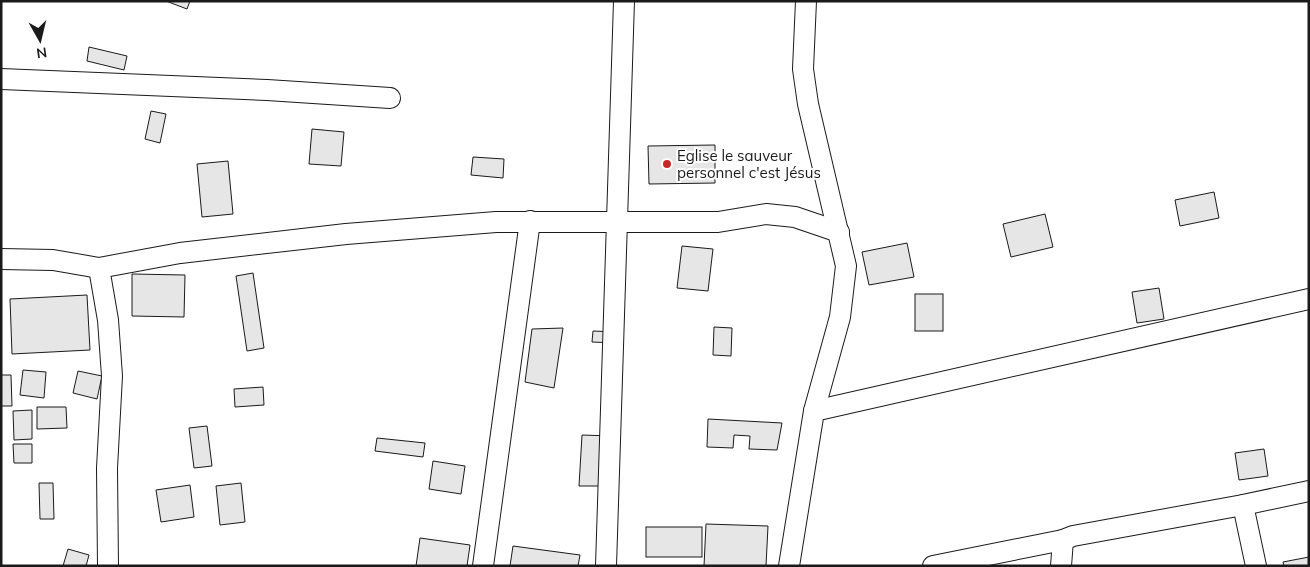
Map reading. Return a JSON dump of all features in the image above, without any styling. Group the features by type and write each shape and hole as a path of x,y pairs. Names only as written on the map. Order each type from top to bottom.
{"street":[{"path":"606,566 624,1"},
{"path":"789,566 814,411 840,316 846,266 808,104 802,69 806,1"},
{"path":"1,79 258,90 390,98"},
{"path":"1,259 53,260 100,268 180,253 337,235 496,222 718,222 766,214 796,217 839,232"},
{"path":"483,566 530,221"},
{"path":"100,268 108,320 112,376 107,468 108,566"},
{"path":"814,411 1309,299"},
{"path":"933,566 1063,540 1073,536 1309,491"},
{"path":"1243,505 1256,566"},
{"path":"1061,566 1063,540"}],"building":[{"path":"166,1 190,1 187,9"},
{"path":"89,47 127,56 124,70 87,61"},
{"path":"151,111 166,114 160,143 145,139"},
{"path":"312,129 344,132 341,166 309,164"},
{"path":"715,145 715,183 649,184 648,146"},
{"path":"473,157 504,159 503,178 471,175"},
{"path":"228,161 233,214 202,217 197,164"},
{"path":"1214,192 1219,218 1180,226 1175,200"},
{"path":"1045,214 1053,247 1011,257 1003,224"},
{"path":"907,243 914,277 869,285 862,252"},
{"path":"682,246 713,249 708,291 677,288"},
{"path":"253,273 264,348 247,351 236,276"},
{"path":"132,274 185,275 184,317 132,316"},
{"path":"1159,288 1164,319 1137,323 1132,292"},
{"path":"915,294 943,294 943,331 915,331"},
{"path":"87,295 90,350 12,354 10,299"},
{"path":"714,327 732,328 731,356 713,355"},
{"path":"563,328 554,388 525,382 532,329"},
{"path":"593,331 616,332 615,343 592,342"},
{"path":"23,370 46,372 44,398 20,395"},
{"path":"78,371 102,376 97,399 73,393"},
{"path":"1,375 11,375 12,406 1,406"},
{"path":"263,387 264,405 235,407 234,389"},
{"path":"37,407 66,407 67,428 37,429"},
{"path":"32,410 32,439 14,440 13,411"},
{"path":"708,419 782,423 777,450 749,449 750,436 734,435 733,448 707,447"},
{"path":"207,426 212,466 194,468 189,428"},
{"path":"582,435 611,436 609,486 579,486"},
{"path":"377,438 425,443 423,457 375,451"},
{"path":"13,444 32,444 32,463 14,463"},
{"path":"1264,449 1268,476 1239,480 1235,453"},
{"path":"433,461 465,466 461,494 429,489"},
{"path":"39,483 53,483 54,519 40,519"},
{"path":"241,483 245,522 220,525 216,486"},
{"path":"190,485 194,517 161,522 156,490"},
{"path":"706,524 768,526 766,566 704,566"},
{"path":"646,527 702,527 702,557 646,557"},
{"path":"420,538 470,545 467,566 416,566"},
{"path":"513,546 580,555 578,566 510,566"},
{"path":"68,549 89,555 86,566 63,566"},
{"path":"1309,557 1309,566 1284,566 1283,562"}],"place":[{"name":"Eglise le sauveur personnel c'est Jésus","path":"667,164"}]}
